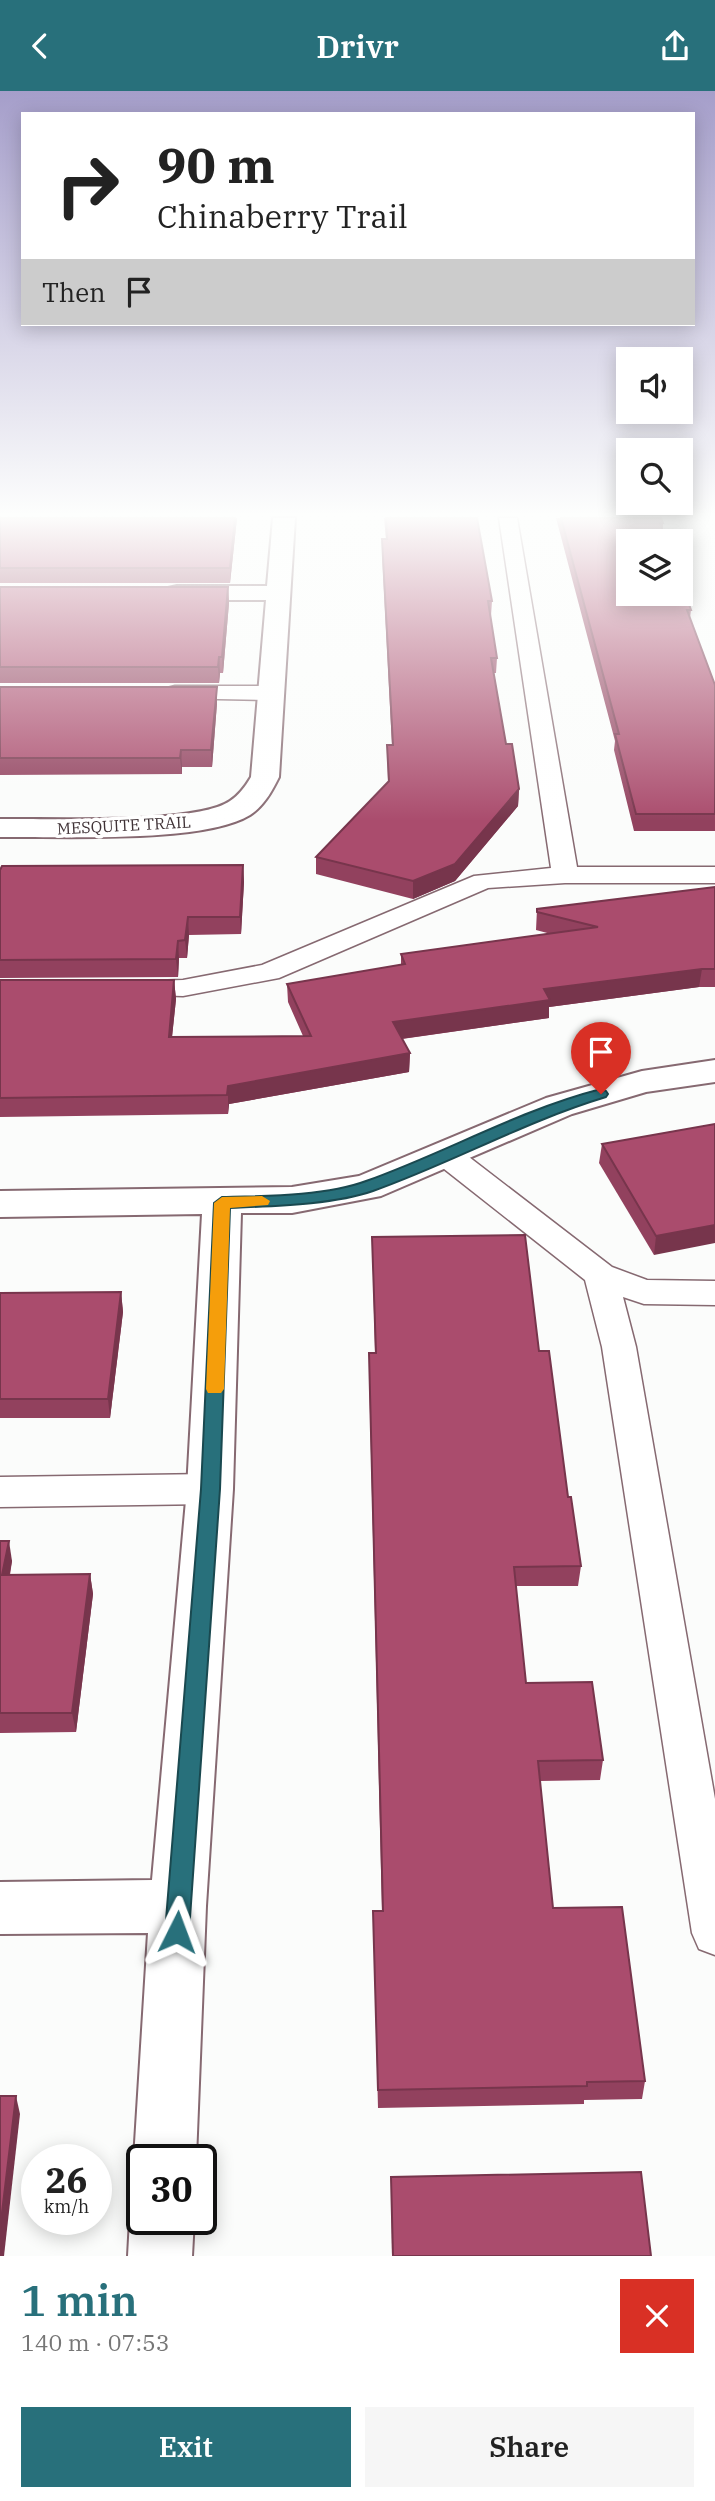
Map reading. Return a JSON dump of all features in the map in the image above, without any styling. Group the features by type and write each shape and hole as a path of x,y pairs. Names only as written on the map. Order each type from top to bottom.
{"street":[{"name":"MESQUITE TRAIL","path":"0,828 172,825 207,820 239,809 255,795 265,777 277,619"},
{"path":"0,1204 292,1200 367,1187 559,1106 642,1082 715,1071"},
{"path":"166,2144 178,1906 210,1489 222,1203"},
{"path":"0,1908 178,1906"},
{"path":"160,2256 161,2235"}],"lane":[{"path":"524,619 565,875"},
{"path":"149,693 271,693"},
{"path":"105,988 183,988 269,972 483,881 565,875 715,875"},
{"path":"445,1154 600,1275 644,1292 715,1293"},
{"path":"600,1275 619,1347 715,1933"},
{"path":"0,1492 210,1489"}],"building":[{"path":"0,619 225,619 222,657 219,657 218,667 0,667"},
{"path":"386,619 491,619 497,658 491,658 506,744 512,744 519,789 455,864 413,881 316,857 389,781 387,745 393,745"},
{"path":"588,619 690,619 715,685 715,814 636,814 615,734 619,734"},
{"path":"0,687 217,687 211,750 181,750 180,758 0,758"},
{"path":"243,865 240,917 188,917 185,940 178,941 176,959 0,960 2,866"},
{"path":"715,887 715,969 544,989 550,1000 393,1022 410,1053 228,1086 227,1095 0,1098 0,980 174,980 169,1037 311,1036 287,984 405,964 401,954 598,927 537,912 537,909"},
{"path":"715,1124 715,1225 656,1236 602,1144"},
{"path":"525,1235 539,1351 549,1351 568,1497 571,1497 581,1566 514,1567 526,1683 592,1682 603,1760 538,1761 553,1908 622,1907 645,2081 587,2082 587,2086 378,2090 373,1911 383,1911 369,1353 376,1353 372,1237"},
{"path":"121,1292 108,1399 0,1399 0,1293"},
{"path":"0,1541 9,1541 2,1575 90,1574 72,1713 0,1713"},
{"path":"0,2096 16,2096 0,2229"},
{"path":"641,2172 651,2256 393,2256 391,2177"}],"slow traffic":[{"path":"215,1389 222,1203 262,1201"}],"route":[{"path":"177,1932 210,1489 222,1203 292,1200 367,1187 559,1106 601,1094"}]}
